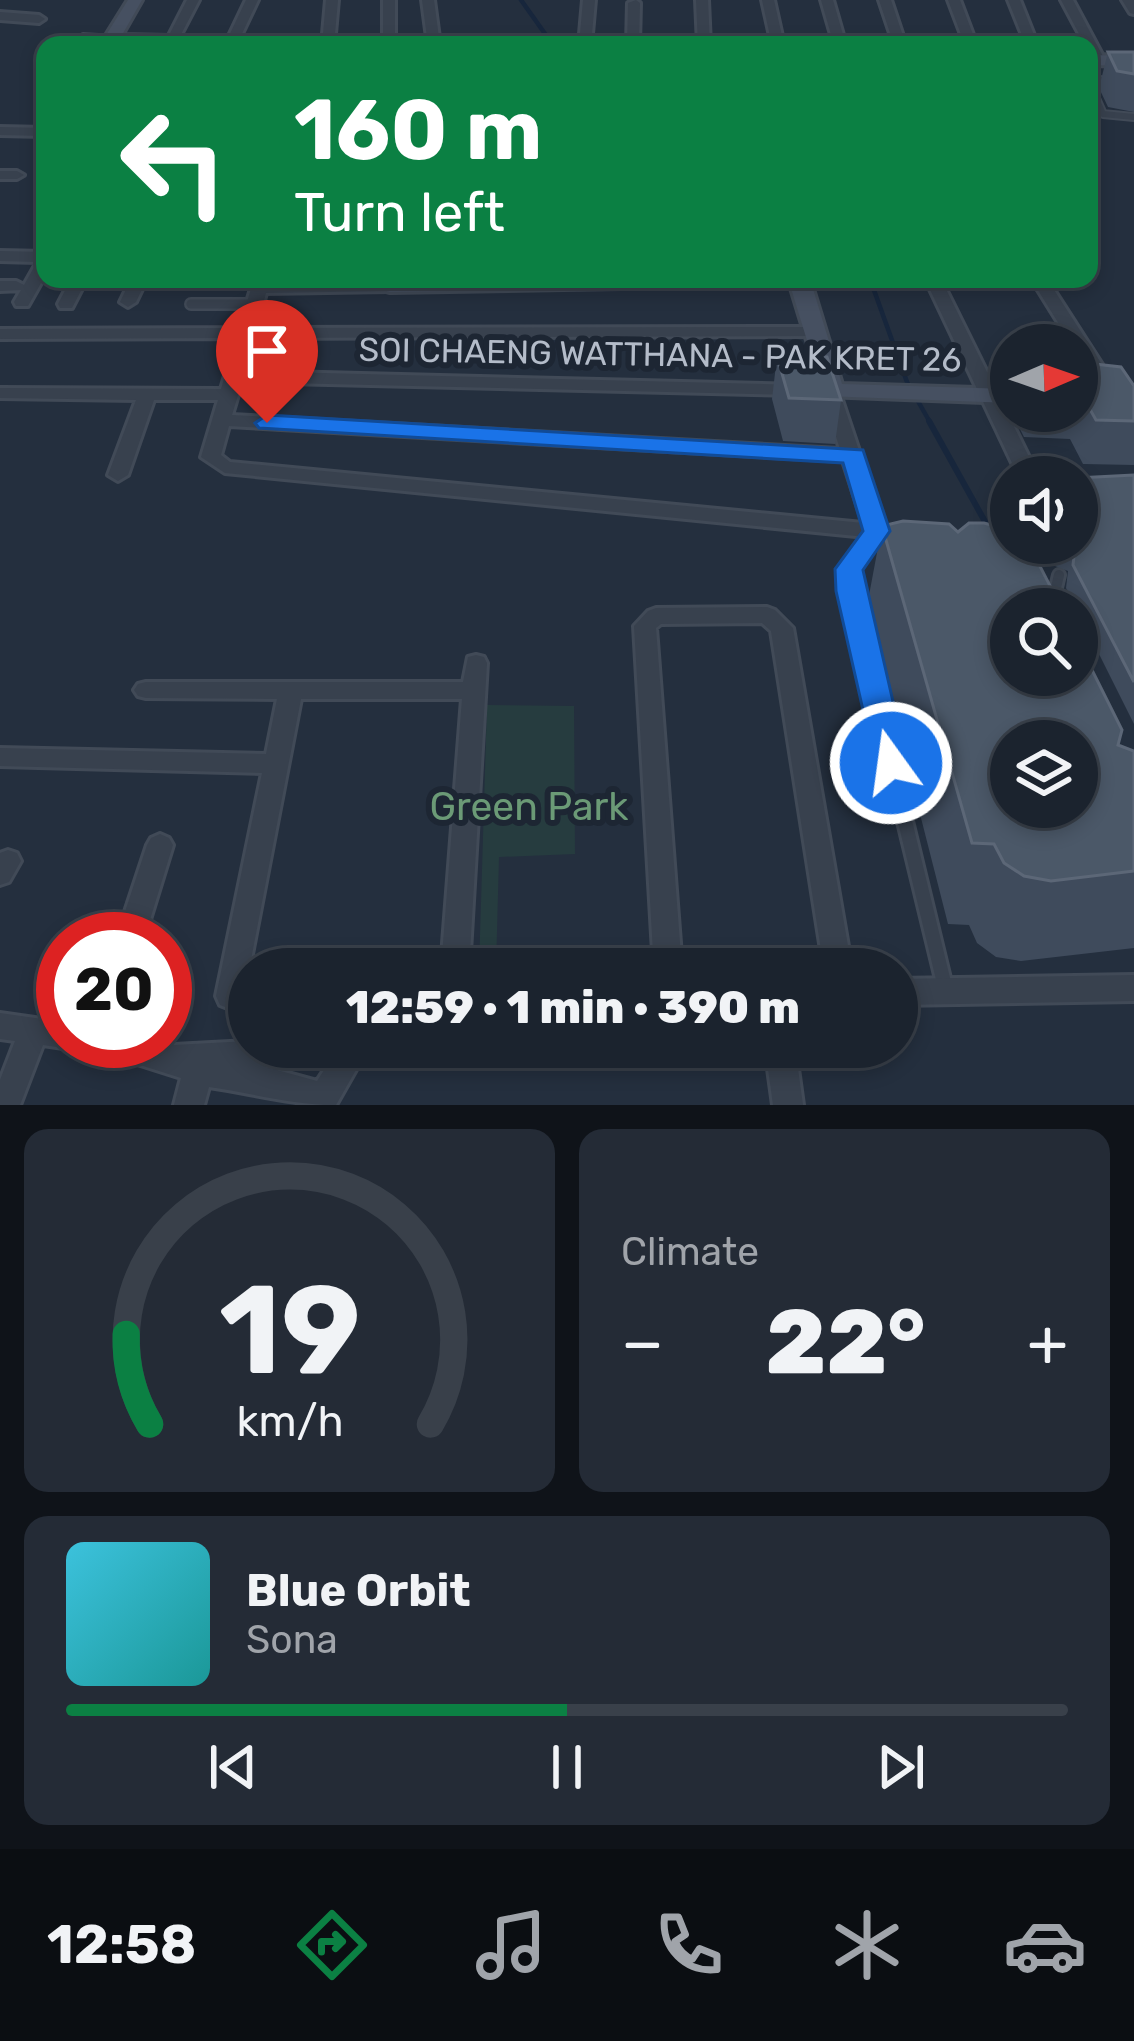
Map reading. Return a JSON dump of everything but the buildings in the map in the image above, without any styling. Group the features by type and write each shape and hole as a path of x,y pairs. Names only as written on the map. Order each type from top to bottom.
{"street":[{"path":"114,36 135,0"},
{"path":"181,36 193,0"},
{"path":"235,36 252,0"},
{"path":"329,36 332,0"},
{"path":"389,0 389,36"},
{"path":"428,0 433,36"},
{"path":"586,36 589,0"},
{"path":"702,0 704,36"},
{"path":"768,0 776,36"},
{"path":"827,0 837,36"},
{"path":"886,0 897,36"},
{"path":"954,0 967,36"},
{"path":"1014,0 1028,36"},
{"path":"1067,0 1083,36"},
{"path":"1128,0 1134,10"},
{"path":"634,3 634,36"},
{"path":"0,16 39,20"},
{"path":"1098,60 1134,61"},
{"path":"0,131 36,132"},
{"path":"0,256 36,259"},
{"path":"12,291 36,268"},
{"path":"66,304 75,288"},
{"path":"128,302 135,288"},
{"path":"292,288 259,290 211,457 224,467 876,531 801,288"},
{"path":"937,288 990,377"},
{"path":"1046,288 1125,400 1134,429"},
{"path":"0,334 812,331"},
{"name":"SOI CHAENG WATTHANA - PAK KRET 26","path":"0,393 147,394 233,386 990,396"},
{"path":"118,475 147,394"},
{"path":"222,420 854,456"},
{"path":"667,948 645,626 656,616 767,615 782,628 835,948"},
{"path":"456,948 476,663"},
{"path":"146,690 474,691"},
{"path":"240,948 291,690"},
{"path":"0,757 276,764"},
{"path":"139,912 160,844"},
{"path":"918,992 1134,988"},
{"path":"0,1025 36,1031"},
{"path":"5,1105 36,1053"},
{"path":"192,1064 228,1061"},
{"path":"192,1066 277,1083 322,1101 341,1068"},
{"path":"186,1068 189,1105"},
{"path":"782,1068 788,1105"}],"lane":[{"path":"1098,80 1134,81"},
{"path":"1098,103 1103,114 1134,120"},
{"path":"1108,122 1134,120"},
{"path":"191,304 259,290"},
{"path":"876,531 849,569 850,591 946,991"},
{"path":"1057,588 1059,575"},
{"path":"1044,581 1047,588"},
{"path":"850,591 873,591"}],"green space":[{"name":"Green Park","path":"487,705 574,706 575,854 499,857 497,948 480,948"}],"waterway":[{"path":"521,0 547,36"},
{"path":"873,288 907,382 931,424"},
{"path":"929,421 988,527"}],"route":[{"path":"267,423 854,456 876,531 849,569 850,591 891,763"}]}
